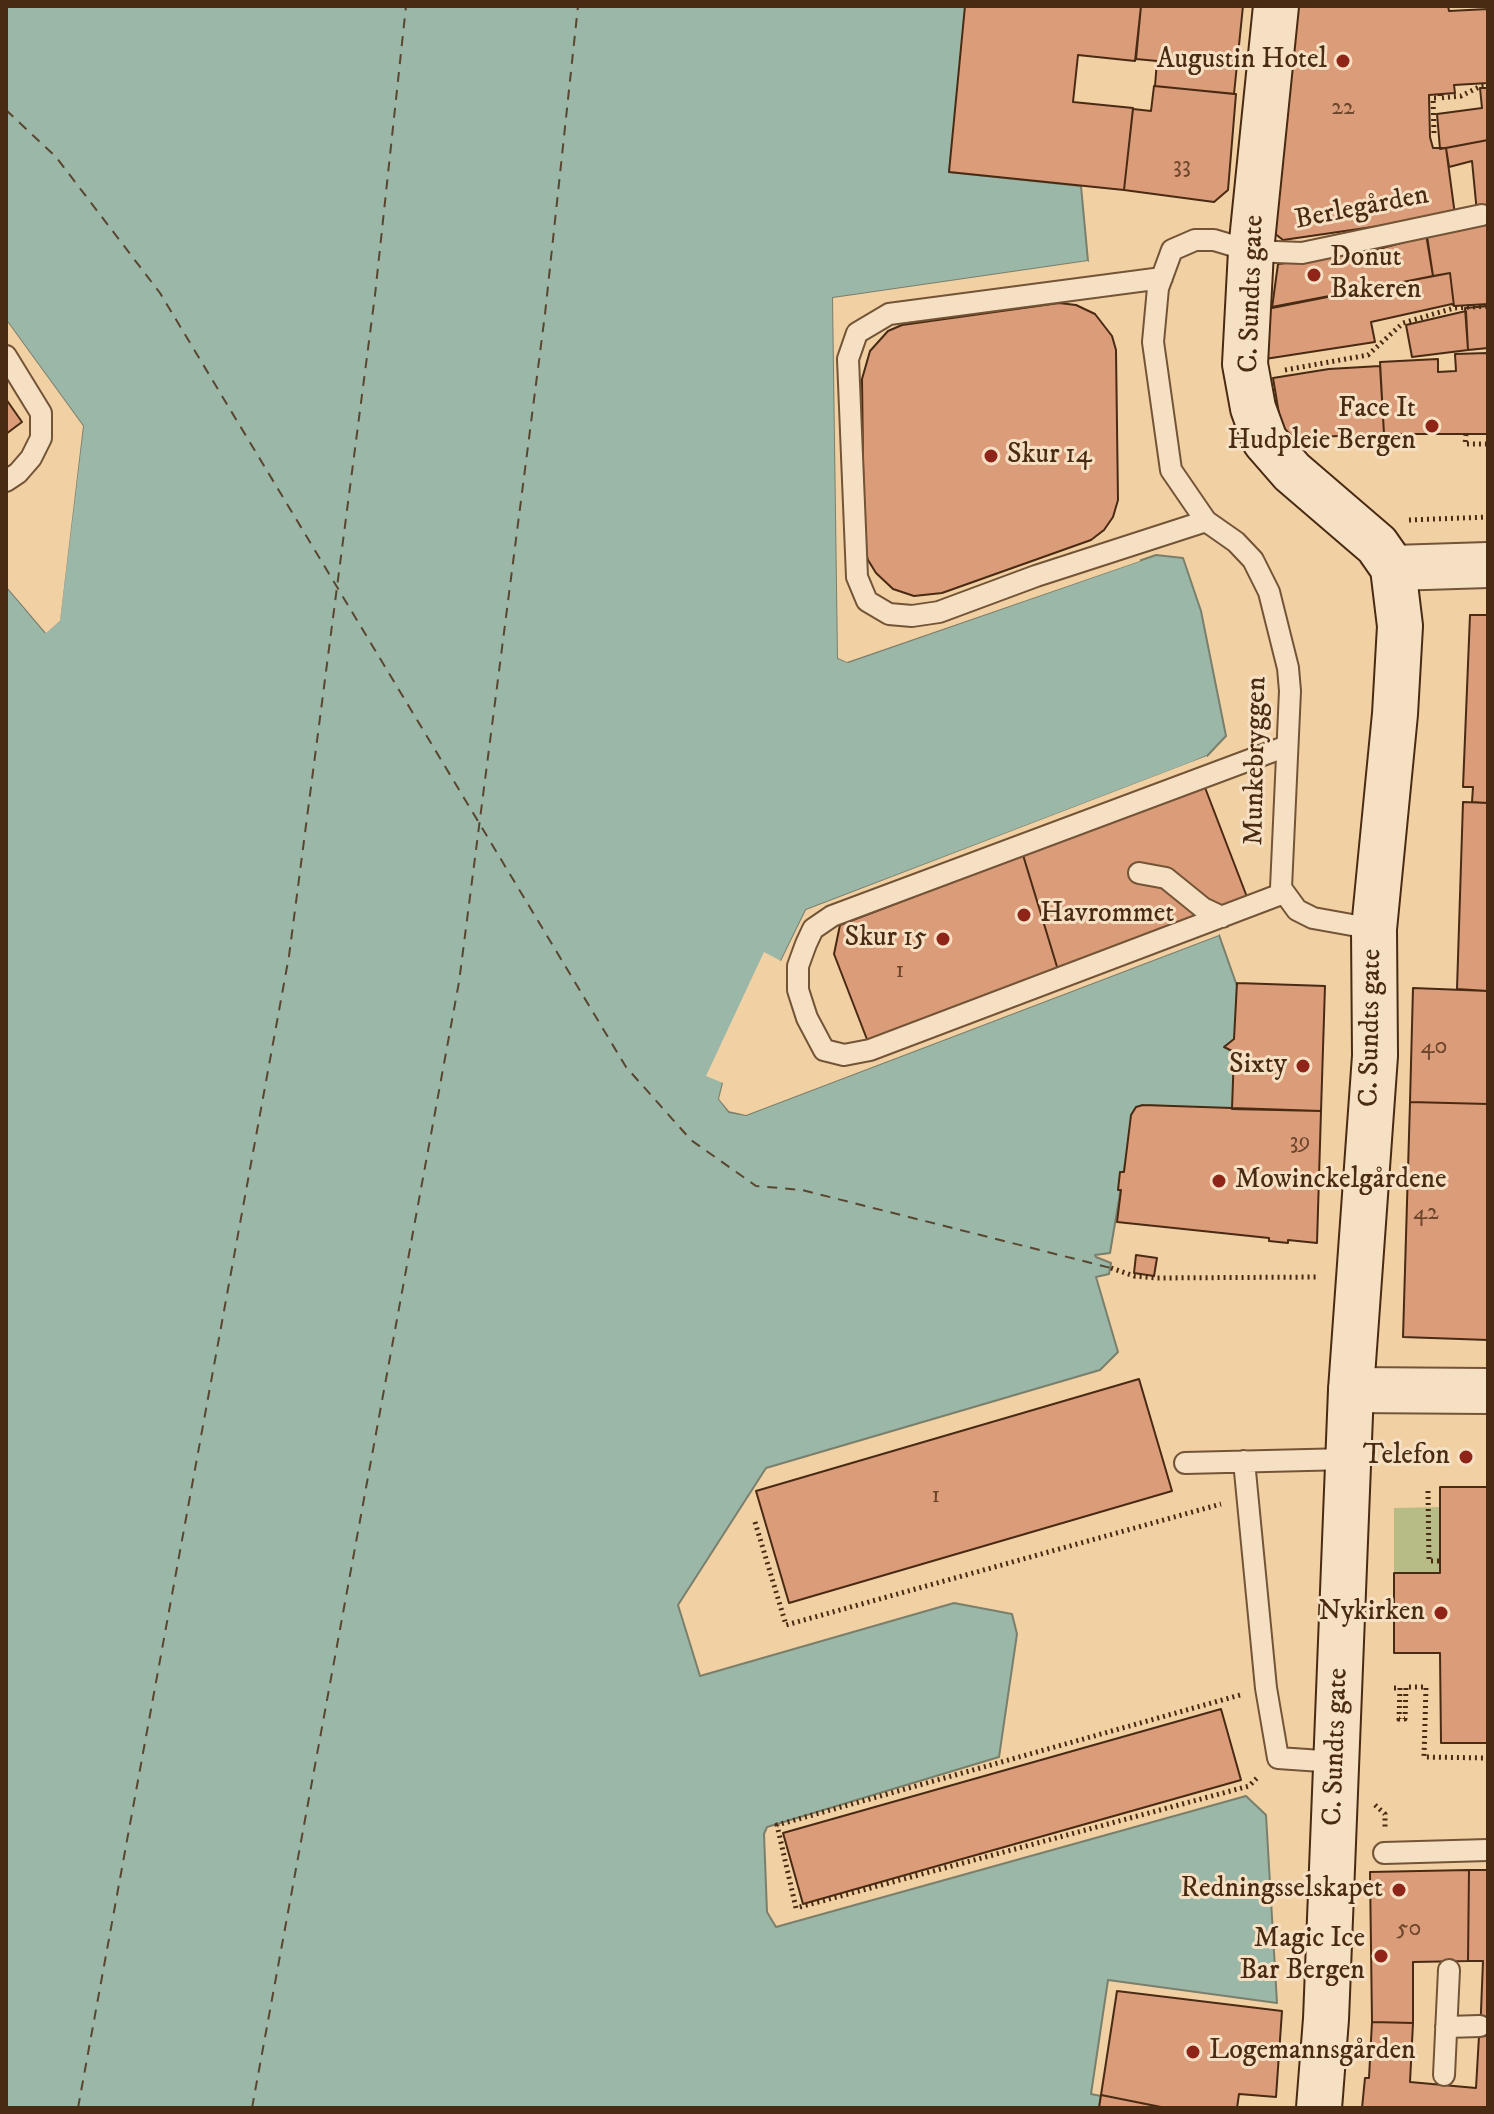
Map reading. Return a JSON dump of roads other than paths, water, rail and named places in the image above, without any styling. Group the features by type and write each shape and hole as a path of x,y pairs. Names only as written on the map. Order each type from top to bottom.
{"main road":[{"name":"C. Sundts gate","path":"1276,6 1251,251 1245,364 1253,408 1265,441 1292,472 1377,545 1393,568 1400,626 1395,714 1374,929 1375,1056 1351,1390 1326,2019 1319,2108"},
{"path":"1393,568 1488,565"},
{"path":"1351,1390 1488,1391"}],"lane":[{"name":"Berlegården","path":"1162,278 1172,250 1195,240 1214,240 1251,251 1302,253 1482,215"},
{"name":"Munkebryggen","path":"1162,278 1158,288 1153,342 1171,470 1206,521 1236,542 1253,560 1269,592 1288,668 1281,888 1284,893"},
{"path":"1162,278 889,314 857,333 848,359 857,577 867,601 889,614 912,616 939,612 1036,576 1206,521"},
{"path":"6,356 41,413 41,438 31,458 6,481"},
{"path":"1287,746 832,916 813,929 798,966 798,990 807,1018 824,1050 844,1055 870,1050 1284,893 1297,910 1313,918 1374,929"},
{"path":"1139,873 1166,878 1203,908 1222,917"},
{"path":"1185,1463 1348,1459"},
{"path":"1244,1461 1266,1688 1278,1758 1336,1762"},
{"path":"1384,1853 1488,1850"},
{"path":"1444,2075 1449,1970"},
{"path":"1446,2027 1480,2026"}],"place":[{"name":"Augustin Hotel","path":"1343,61"},
{"name":"Donut Bakeren","path":"1314,275"},
{"name":"Face It Hudpleie Bergen","path":"1432,426"},
{"name":"Skur 14","path":"991,456"},
{"name":"Havrommet","path":"1024,915"},
{"name":"Skur 15","path":"943,939"},
{"name":"Sixty","path":"1303,1066"},
{"name":"Mowinckelgårdene","path":"1219,1181"},
{"name":"Telefon","path":"1466,1457"},
{"name":"Nykirken","path":"1441,1613"},
{"name":"Redningsselskapet","path":"1399,1890"},
{"name":"Magic Ice Bar Bergen","path":"1381,1956"},
{"name":"Logemannsgården","path":"1193,2052"}]}
